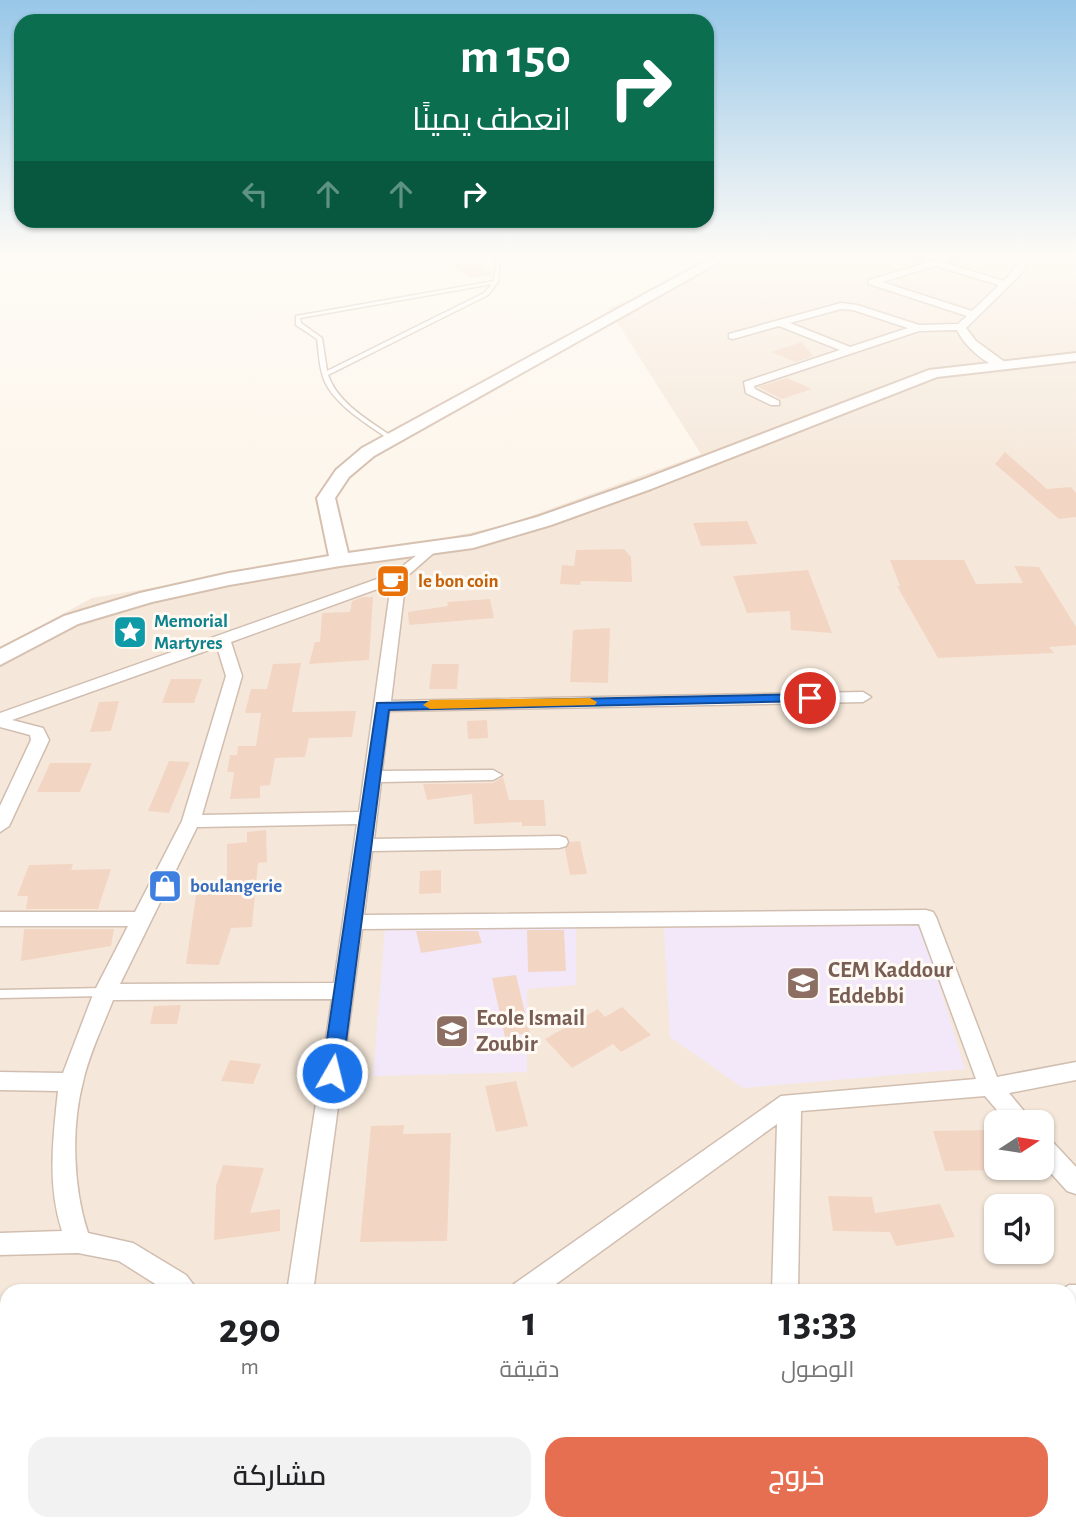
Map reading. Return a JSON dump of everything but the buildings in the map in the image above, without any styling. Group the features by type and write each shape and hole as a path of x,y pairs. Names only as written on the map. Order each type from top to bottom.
{"main road":[{"path":"340,560 326,498 342,474 368,452 594,327"},
{"path":"0,658 71,620 148,597 229,579 340,560 473,542 544,521 646,485 934,373 1076,357"}],"street":[{"path":"733,336 764,327"},
{"path":"791,327 849,350"},
{"path":"775,403 750,391 748,384 918,328 942,327"},
{"path":"961,327 962,333 1002,365"},
{"path":"0,720 399,576 432,547"},
{"path":"301,1284 344,990 399,576"},
{"path":"78,1242 68,1211 63,1152 71,1082 105,992 191,821 234,676 222,639"},
{"path":"382,706 863,697"},
{"path":"0,720 37,732 40,740 0,826"},
{"path":"373,777 493,775"},
{"path":"191,821 367,818"},
{"path":"363,845 559,842"},
{"path":"353,922 926,917 990,1087 1010,1110"},
{"path":"0,919 142,919"},
{"path":"105,992 344,990"},
{"path":"534,1284 789,1103 990,1087 1076,1070"},
{"path":"0,1081 71,1082"},
{"path":"785,1284 789,1103"},
{"path":"1054,1159 1076,1184"},
{"path":"0,1244 78,1242 124,1251 178,1284"}],"lane":[{"path":"303,327 319,338 327,382 348,406 392,439"},
{"path":"326,374 422,327"},
{"path":"0,994 105,992"}],"shaded area":[{"path":"620,327 1076,327 1076,1284 0,1284 0,648 92,598 436,540 506,525 701,454"},
{"name":"CEM Kaddour Eddebbi","path":"920,923 965,1069 743,1088 670,1037 664,928"},
{"name":"Ecole Ismail Zoubir","path":"576,927 576,985 527,989 527,1072 373,1076 385,930"}],"slow traffic":[{"path":"430,705 590,702"}],"place":[{"name":"le bon coin","path":"393,581"},
{"name":"Memorial Martyres","path":"130,632"},
{"name":"boulangerie","path":"165,886"},
{"name":"CEM Kaddour Eddebbi","path":"803,983"},
{"name":"Ecole Ismail Zoubir","path":"452,1031"}],"route":[{"path":"332,1073 382,706 810,698"}]}
